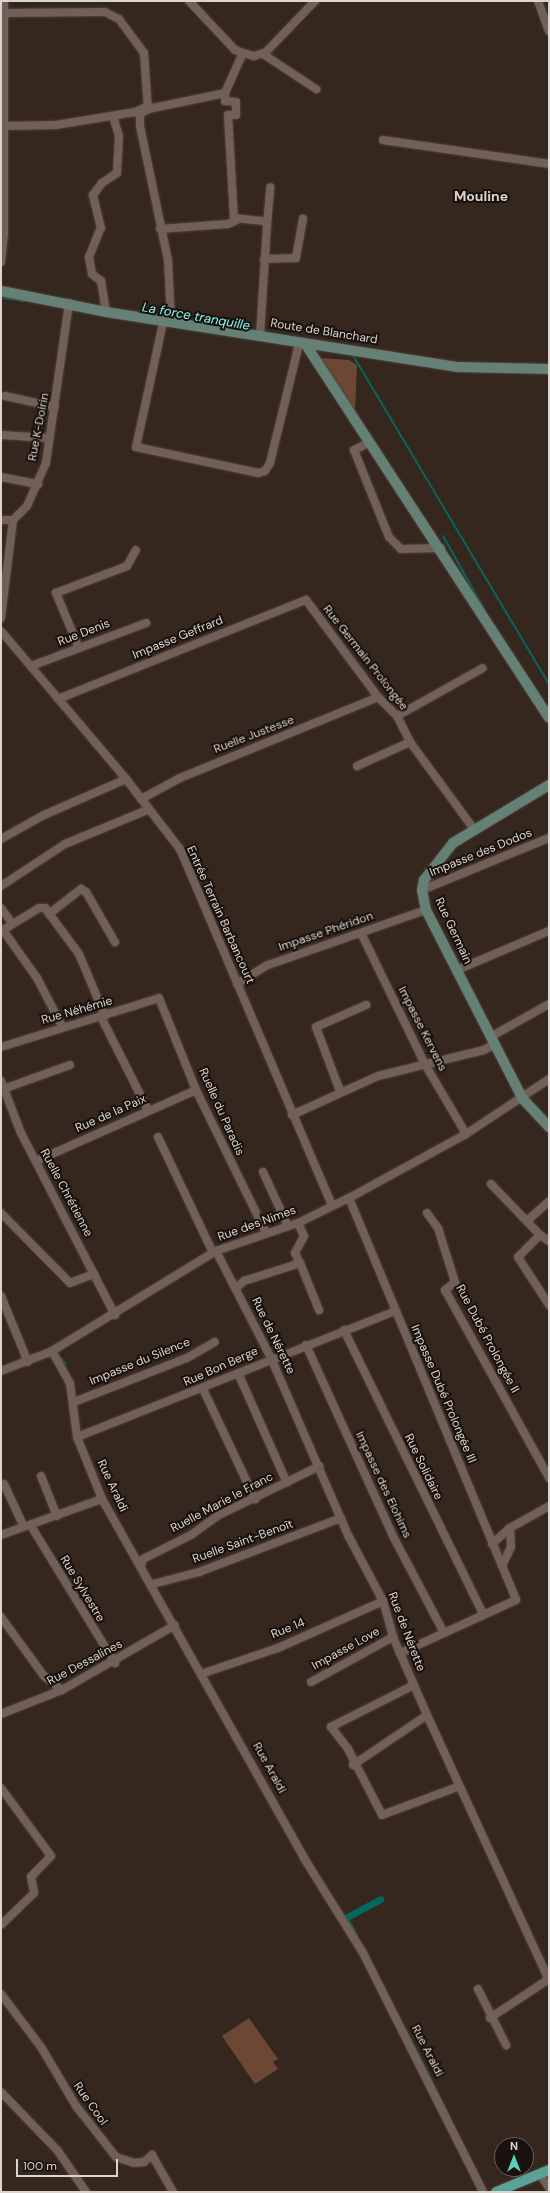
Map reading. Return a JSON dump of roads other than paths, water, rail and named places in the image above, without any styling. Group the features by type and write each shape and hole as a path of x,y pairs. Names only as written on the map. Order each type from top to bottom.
{"main road":[{"path":"496,2192 544,2172"}],"street":[{"path":"1,262 4,235 4,1"},
{"path":"189,1 242,55 263,54 316,89"},
{"path":"263,54 315,1"},
{"path":"538,1 549,31"},
{"path":"4,13 105,12 114,16 146,59 148,108"},
{"path":"237,220 228,115 236,115 236,102 225,101 225,93 242,55"},
{"path":"3,126 56,125 113,116 225,93"},
{"path":"148,108 140,114 140,126 170,273 167,319 136,447 258,473 265,471 270,463 302,344"},
{"path":"106,312 101,281 92,274 89,257 101,228 93,195 102,183 117,173 119,136 113,116"},
{"path":"383,140 549,164"},
{"path":"260,335 270,187"},
{"path":"264,260 296,258 303,219"},
{"path":"160,229 228,224 237,220 264,221 267,225"},
{"name":"Route de Blanchard","path":"1,291 69,303 106,312 167,319 260,335 302,344 457,367 549,369"},
{"name":"Rue K-Doirin","path":"13,520 27,506 38,484 55,407 69,303"},
{"path":"302,344 441,548 549,718"},
{"path":"5,396 55,407"},
{"path":"1,435 49,438"},
{"path":"370,442 354,450 389,537 401,549 441,548"},
{"path":"1,477 38,484"},
{"path":"1,520 13,520 1,618"},
{"path":"79,648 56,593 127,566 136,550"},
{"name":"Rue Germain Prolongée","path":"306,600 378,697 397,716 410,742 474,829"},
{"name":"Impasse Geffrard","path":"58,699 306,600"},
{"name":"Rue Denis","path":"31,666 146,623"},
{"name":"Entrée Terrain Barbancourt","path":"1,631 4,641 31,666 126,779 141,799 147,810 180,850 292,1116 332,1206"},
{"path":"397,716 483,668"},
{"name":"Ruelle Justesse","path":"141,799 201,769 378,697"},
{"path":"357,766 410,742"},
{"path":"1,839 44,815 126,779"},
{"name":"Rue Germain","path":"549,785 474,829 453,844 437,862 422,890 426,910 522,1098 549,1127"},
{"path":"1,886 65,844 147,810"},
{"name":"Impasse des Dodos","path":"422,890 549,838"},
{"path":"49,914 81,889 86,892 115,942"},
{"path":"1,908 12,922"},
{"path":"62,1026 26,960 2,931 12,922 38,908 45,908 79,954 103,1017 148,1110"},
{"name":"Impasse Phéridon","path":"237,984 268,965 426,910"},
{"path":"457,970 549,931"},
{"name":"Impasse Kervens","path":"361,933 426,1066 466,1134"},
{"name":"Rue Néhémie","path":"1,1047 62,1026 103,1017 159,998"},
{"name":"Ruelle du Paradis","path":"159,998 196,1090 266,1233"},
{"path":"292,1116 340,1091 378,1076 426,1066 493,1040 549,1004"},
{"path":"340,1091 316,1027 366,1005"},
{"path":"3,1085 70,1065"},
{"name":"Rue des Nimes","path":"1,1371 28,1362 52,1351 115,1315 215,1252 298,1223 349,1198 466,1134 522,1098 549,1078"},
{"name":"Ruelle Chrétienne","path":"3,1085 21,1133 115,1315"},
{"name":"Rue de la Paix","path":"36,1162 148,1110 196,1090"},
{"name":"Rue de Nérette","path":"158,1137 215,1252 236,1288 271,1358 320,1466 341,1518 383,1601 393,1636 426,1715 549,1979"},
{"path":"262,1172 288,1226"},
{"path":"491,1184 540,1235 549,1241"},
{"name":"Impasse Dubé Prolongée III","path":"349,1198 394,1311 516,1600 483,1614"},
{"path":"527,1221 549,1201"},
{"path":"1,1213 70,1284 94,1274"},
{"name":"Rue Dubé Prolongée II","path":"427,1213 438,1228 455,1282 445,1290 549,1478"},
{"path":"298,1223 304,1236 296,1253 319,1310"},
{"path":"540,1235 518,1257 549,1305"},
{"path":"236,1288 244,1281 300,1263"},
{"path":"1,1296 28,1362"},
{"name":"Rue Bon Berge","path":"77,1436 203,1389 271,1358 306,1346 394,1311"},
{"name":"Rue Solidaire","path":"344,1330 483,1614"},
{"name":"Impasse du Silence","path":"74,1402 187,1358 215,1342"},
{"name":"Impasse des Elohims","path":"306,1346 394,1538 444,1633"},
{"name":"Rue Araldi","path":"52,1351 70,1383 74,1402 77,1436 102,1499 153,1584 201,1674 304,1858 362,1951 483,2192"},
{"path":"238,1373 287,1483"},
{"path":"203,1389 256,1499"},
{"name":"Ruelle Marie le Franc","path":"141,1566 143,1559 165,1546 320,1466"},
{"path":"41,1476 57,1516"},
{"name":"Rue Sylvestre","path":"4,1484 27,1527 114,1663"},
{"path":"1,1535 102,1499"},
{"path":"492,1544 510,1528 549,1506"},
{"name":"Ruelle Saint-Benoît","path":"153,1584 199,1572 341,1518"},
{"path":"502,1566 511,1547 510,1528"},
{"name":"Rue 14","path":"201,1674 278,1648 383,1601"},
{"path":"400,1652 483,1614"},
{"path":"1,1617 44,1676 62,1690"},
{"name":"Rue Dessalines","path":"1,1714 62,1690 114,1663 175,1625"},
{"name":"Impasse Love","path":"311,1682 393,1636"},
{"path":"414,1685 331,1726 348,1749 353,1765 382,1815 460,1786"},
{"path":"353,1765 426,1715"},
{"path":"1,1788 51,1856 31,1877 34,1893 2,1924"},
{"path":"490,2018 549,1979"},
{"path":"478,1990 490,2018 506,2045"},
{"name":"Rue Cool","path":"1,1994 41,2047 76,2106 116,2158 134,2163 144,2162 152,2154 173,2192"},
{"path":"1,2092 58,2152 86,2192"},
{"path":"544,2172 549,2188"}],"waterway":[{"name":"La force tranquille","path":"3,298 24,301"},
{"path":"354,357 549,684"},
{"path":"443,536 486,612"},
{"path":"59,1356 66,1364"},
{"path":"345,1918 380,1899"},
{"path":"349,1920 357,1936"},
{"path":"411,2040 450,2118"}],"district":[{"name":"Mouline","path":"481,196"}]}
